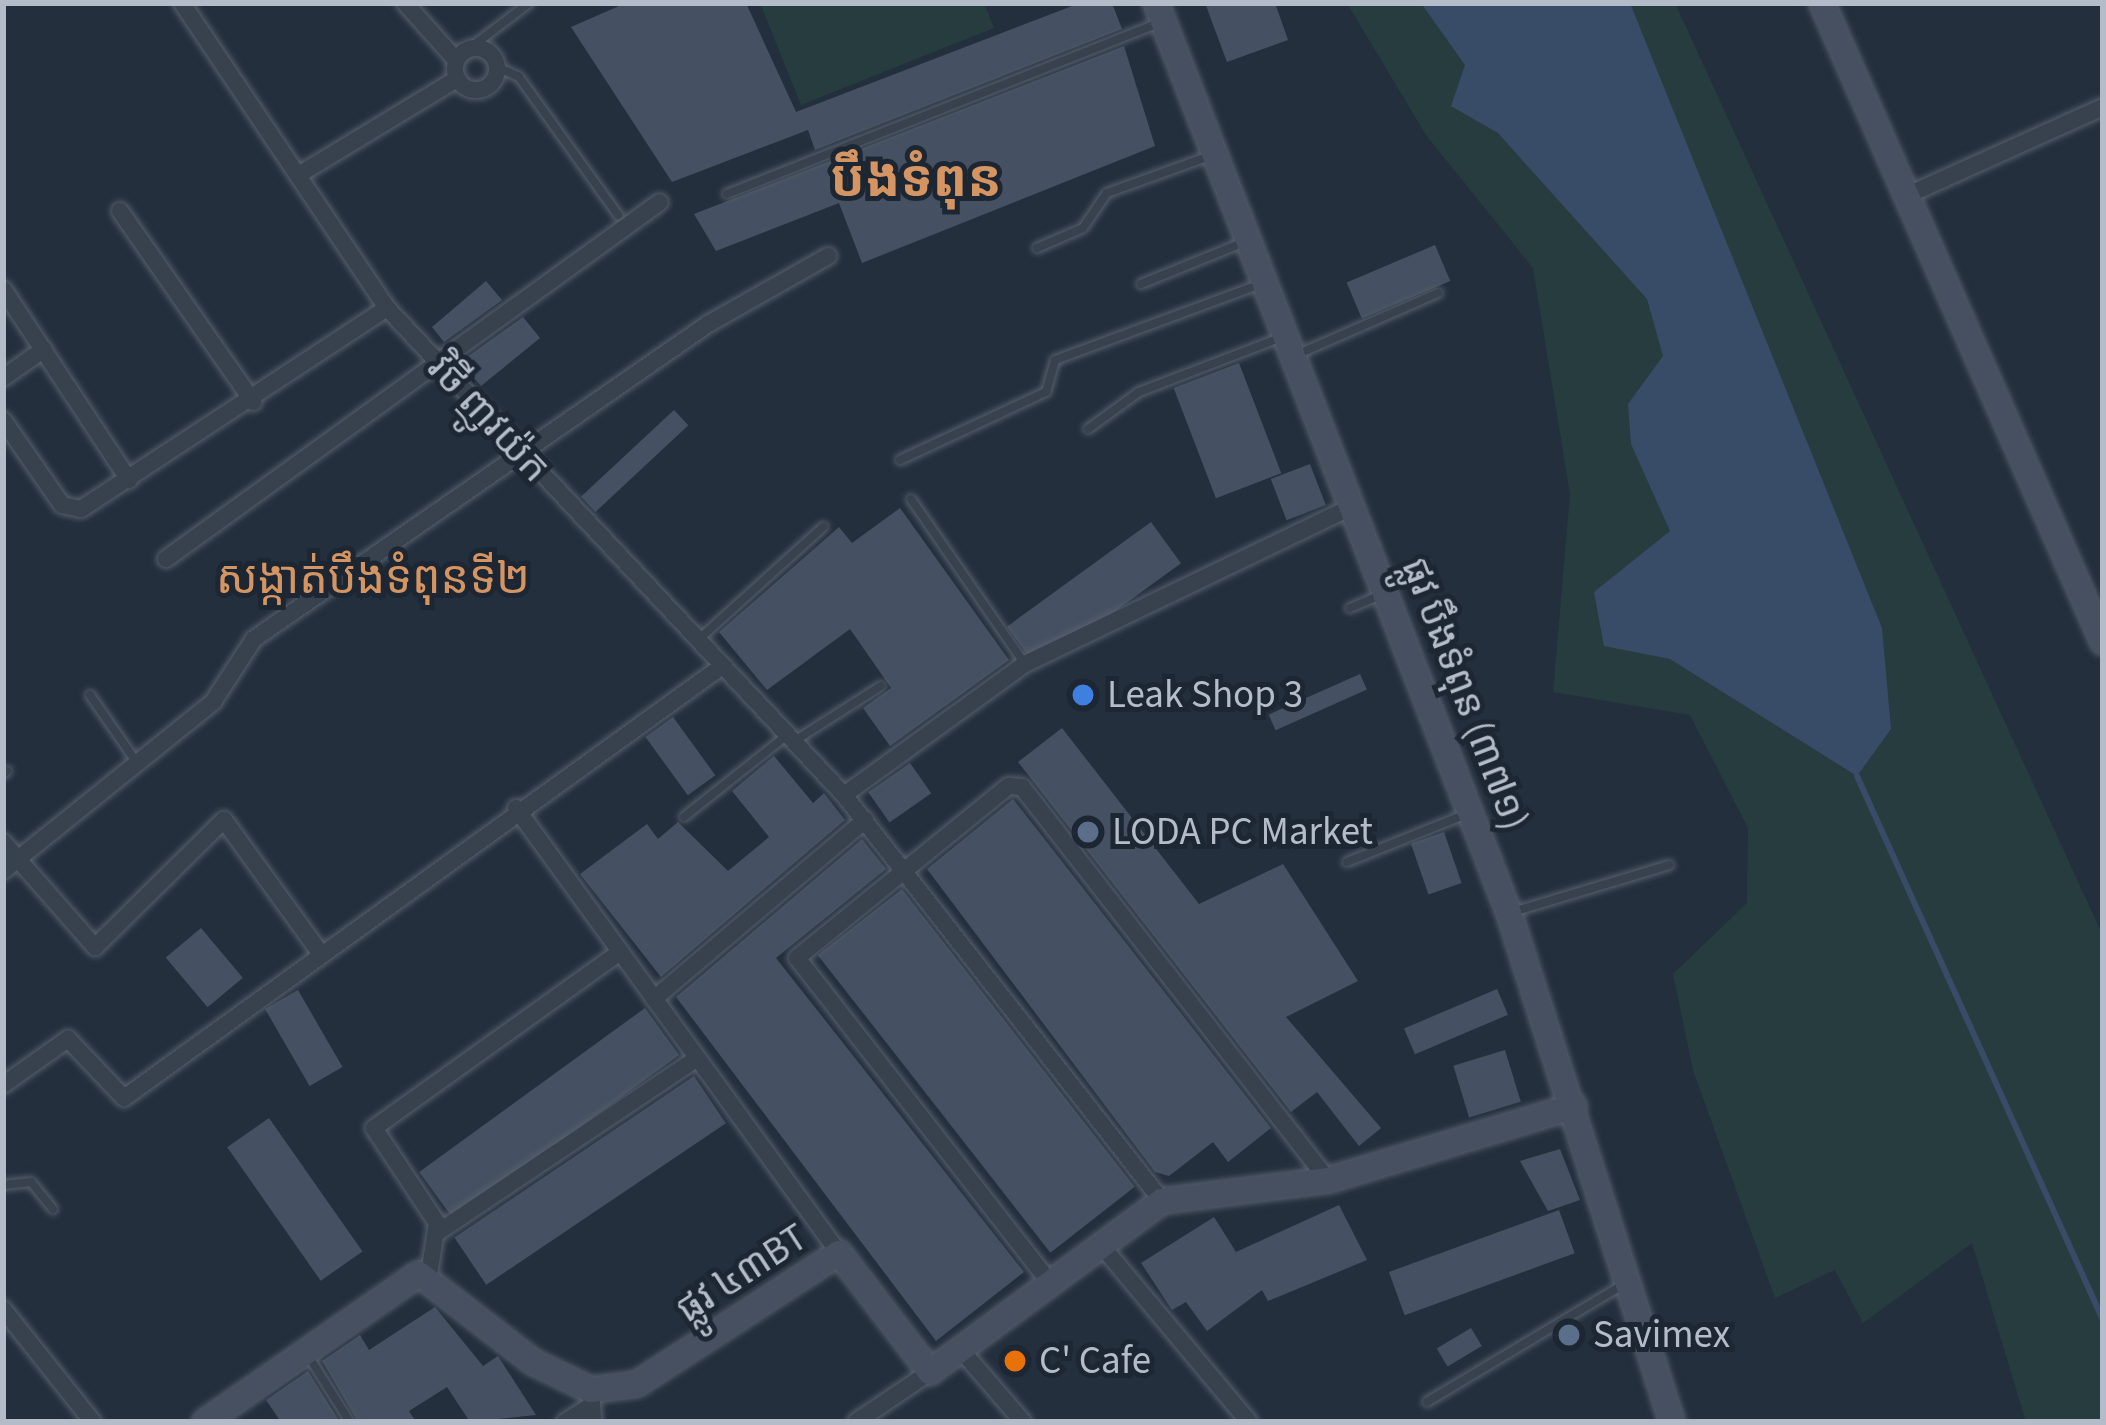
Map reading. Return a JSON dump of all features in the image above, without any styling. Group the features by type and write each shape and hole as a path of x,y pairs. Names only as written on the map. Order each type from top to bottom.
{"street":[{"name":"វិថី ញូវយ៉ក","path":"182,3 387,308 844,795 907,869 1162,1201"},
{"path":"300,174 461,62 497,68 482,89 461,62 405,3"},
{"path":"1822,3 2103,642"},
{"name":"ផ្លូវ បឹងទំពុន (៣៧១)","path":"1160,12 1509,913 1672,1422"},
{"path":"1908,195 2103,107"},
{"path":"166,559 439,368 582,249 660,202"},
{"path":"120,211 254,402"},
{"path":"3,871 135,760 213,702 254,639 526,458 692,334 828,256"},
{"path":"3,289 128,480"},
{"path":"3,420 68,511 254,402 387,308"},
{"path":"3,378 44,349"},
{"path":"844,795 1025,664 1354,506"},
{"path":"3,1085 68,1039 124,1098 516,808 721,667"},
{"path":"1051,1284 796,958 907,869 1022,787 1328,1180"},
{"path":"516,808 839,1253"},
{"path":"3,842 95,947 224,820 319,951"},
{"path":"654,999 865,820"},
{"path":"440,1231 374,1127 618,952"},
{"path":"429,1275 440,1231 697,1058"},
{"path":"856,1422 962,1351 1162,1201 1328,1180 1574,1106"},
{"path":"1101,1245 1249,1422"},
{"name":"ផ្លូវ ៤៣BT","path":"592,1406 637,1384 839,1253 930,1372"},
{"path":"205,1422 399,1281 429,1275"},
{"path":"429,1275 592,1406 565,1422"},
{"path":"3,1309 93,1422"},
{"path":"962,1351 1023,1422"}],"lane":[{"path":"461,62 529,3"},
{"path":"727,194 1160,12"},
{"path":"497,68 518,77 618,214"},
{"path":"1037,248 1083,228 1107,193 1215,154"},
{"path":"1141,284 1250,240"},
{"path":"900,460 1046,392 1054,360 1266,282"},
{"path":"1088,429 1139,392 1291,346 1438,293"},
{"path":"911,499 1025,664"},
{"path":"697,641 823,527"},
{"path":"1350,608 1388,592"},
{"path":"683,817 791,738 881,686"},
{"path":"90,695 135,760"},
{"path":"1347,862 1471,812"},
{"path":"1509,913 1669,865"},
{"path":"3,1185 20,1177 52,1209"},
{"path":"1427,1402 1628,1282"},
{"path":"303,1348 350,1422"}],"green space":[{"path":"760,3 984,3 994,28 801,105"},
{"path":"1347,3 1675,3 2103,936 2103,1422 2026,1422 1972,1243 1863,1323 1835,1270 1775,1298 1693,1070 1673,974 1747,903 1748,828 1690,715 1553,692 1570,494 1533,268 1426,135"}],"water":[{"path":"1421,3 1630,3 1882,628 1891,729 1857,776 1670,659 1604,646 1594,592 1670,531 1631,444 1628,404 1663,356 1647,299 1498,133 1451,106 1465,65"}],"building":[{"path":"626,3 746,3 796,112 1080,3 1112,3 1122,29 815,150 808,130 672,182 571,27"},
{"path":"1205,3 1275,3 1288,40 1227,62"},
{"path":"1124,46 1155,146 862,263 839,203 716,251 694,214"},
{"path":"1435,245 1450,281 1362,318 1347,283"},
{"path":"486,281 502,300 444,342 432,327"},
{"path":"523,317 540,338 481,386 460,362"},
{"path":"1239,363 1281,473 1216,498 1174,388"},
{"path":"674,410 688,425 595,512 581,497"},
{"path":"1310,464 1326,505 1287,520 1271,479"},
{"path":"900,508 1009,660 890,746 863,708 891,688 850,629 767,690 719,632 839,527 852,543"},
{"path":"1151,522 1181,563 1037,668 1007,627"},
{"path":"1360,674 1367,690 1276,730 1269,715"},
{"path":"673,717 715,775 688,795 645,737"},
{"path":"1062,728 1199,904 1283,864 1358,981 1286,1017 1381,1128 1359,1146 1317,1092 1291,1112 1018,762"},
{"path":"774,756 813,803 824,793 845,820 661,977 580,874 647,824 658,839 678,822 728,871 769,837 732,791"},
{"path":"910,763 931,793 889,823 868,792"},
{"path":"1013,799 1271,1128 1228,1162 1213,1142 1169,1176 1155,1172 927,869"},
{"path":"1444,832 1462,883 1428,894 1411,843"},
{"path":"862,839 886,869 776,958 1024,1272 936,1341 676,997"},
{"path":"902,889 1135,1187 1050,1253 818,955"},
{"path":"201,928 243,978 208,1007 166,958"},
{"path":"1497,989 1508,1015 1415,1054 1404,1028"},
{"path":"298,990 342,1067 310,1086 265,1009"},
{"path":"645,1008 679,1055 453,1219 419,1172"},
{"path":"1505,1050 1521,1102 1469,1117 1453,1066"},
{"path":"694,1076 726,1123 486,1285 454,1238"},
{"path":"269,1118 362,1252 321,1281 227,1147"},
{"path":"1560,1149 1580,1200 1548,1211 1520,1161"},
{"path":"1339,1205 1367,1260 1268,1301 1262,1290 1207,1331 1186,1302 1172,1310 1141,1263 1214,1217 1236,1252"},
{"path":"1559,1210 1575,1253 1405,1315 1389,1272"},
{"path":"435,1307 483,1366 498,1356 536,1415 470,1422 447,1387 409,1411 416,1422 358,1422 322,1361 360,1335 369,1350"},
{"path":"1471,1328 1482,1346 1448,1367 1437,1349"},
{"path":"308,1371 340,1422 281,1422 266,1400"}],"waterway":[{"path":"1857,776 2103,1320"}],"place":[{"name":"Leak Shop 3","path":"1083,695"},
{"name":"LODA PC Market","path":"1088,832"},
{"name":"Savimex","path":"1569,1335"},
{"name":"C' Cafe","path":"1015,1361"}],"district":[{"name":"បឹងទំពុន","path":"916,180"},
{"name":"សង្កាត់បឹងទំពុនទី២","path":"373,580"}]}
